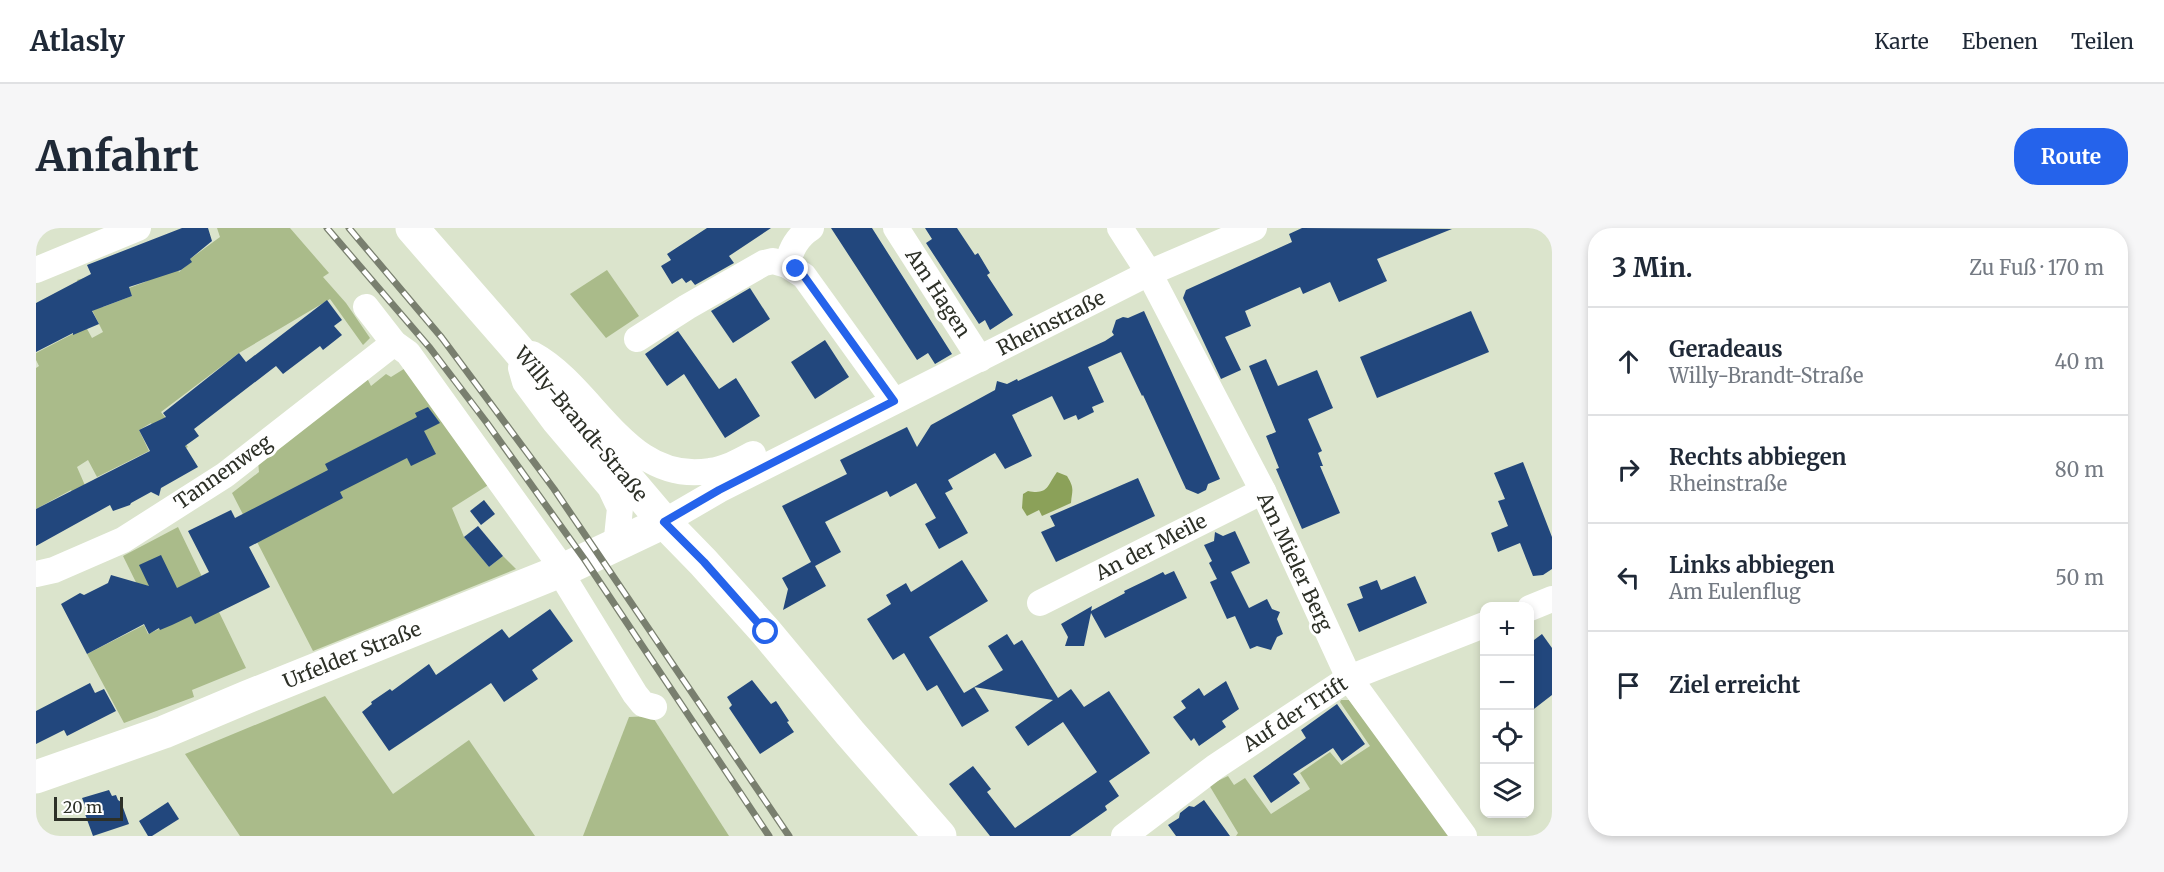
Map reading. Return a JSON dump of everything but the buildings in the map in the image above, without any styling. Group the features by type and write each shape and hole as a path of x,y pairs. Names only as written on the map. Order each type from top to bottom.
{"main road":[{"name":"Willy-Brandt-Straße","path":"423,232 514,345 664,522 704,562 766,632 940,836"},
{"name":"Urfelder Straße","path":"36,777 164,732 563,570 616,547 664,522"}],"street":[{"path":"36,270 138,228"},
{"path":"787,265 795,244 811,228"},
{"name":"Am Hagen","path":"897,228 980,359"},
{"name":"Am Mieler Berg","path":"1120,228 1149,273 1263,491 1349,678 1464,836"},
{"name":"Rheinstraße","path":"664,522 719,490 1149,273 1254,228"},
{"path":"637,339 687,307 764,263 773,261 787,265 804,276 894,401"},
{"path":"366,308 394,343 408,353 563,570 568,585 635,694 643,704 654,707"},
{"name":"Tannenweg","path":"36,574 54,570 123,540 225,475 394,343"},
{"path":"514,345 525,382 554,421 610,487 620,508 616,547"},
{"name":"Rheinstraße","path":"514,345 546,362 563,376 645,459 680,472 710,472 727,467 805,431 850,423"},
{"name":"An der Meile","path":"1040,603 1263,491"},
{"path":"1534,606 1552,599"},
{"name":"Auf der Trift","path":"1124,836 1215,767 1349,678 1480,627"}],"shaded area":[{"path":"217,228 290,228 329,273 323,277 346,303 370,338 363,345 330,299 239,353 161,412 188,447 169,458 151,423 139,430 149,451 97,477 88,460 77,467 87,490 75,497 71,490 36,509 36,368 39,366 36,353 86,327 92,338 103,332 77,280 92,276 103,307 132,296 129,288 176,265 179,272 191,262 190,259 220,237"},
{"path":"607,270 639,316 606,338 570,294"},
{"path":"407,367 490,484 452,508 464,537 489,567 503,556 516,569 313,651 232,493 259,472 258,461 366,376 371,386 386,374 391,377"},
{"path":"1057,472 1067,476 1071,484 1071,503 1042,516 1039,510 1027,516 1022,508 1023,494 1028,491 1040,492 1049,485"},
{"path":"178,527 246,668 192,690 194,697 124,723 87,654 144,625 148,634 159,629 123,556"},
{"path":"325,696 393,794 469,740 535,836 240,836 185,754"},
{"path":"1349,700 1453,836 1236,836 1238,833 1209,785 1228,776 1234,785 1245,778 1271,814 1310,789 1300,773 1330,752 1341,765 1370,746 1340,702"},
{"path":"652,716 729,836 583,836 629,717"}],"railway":[{"path":"327,228 430,348 487,423 585,560 769,836"},
{"path":"349,228 442,338 554,489 789,836"}],"route":[{"path":"766,632 704,562 664,522 719,490 894,401 804,276 796,269"}]}
